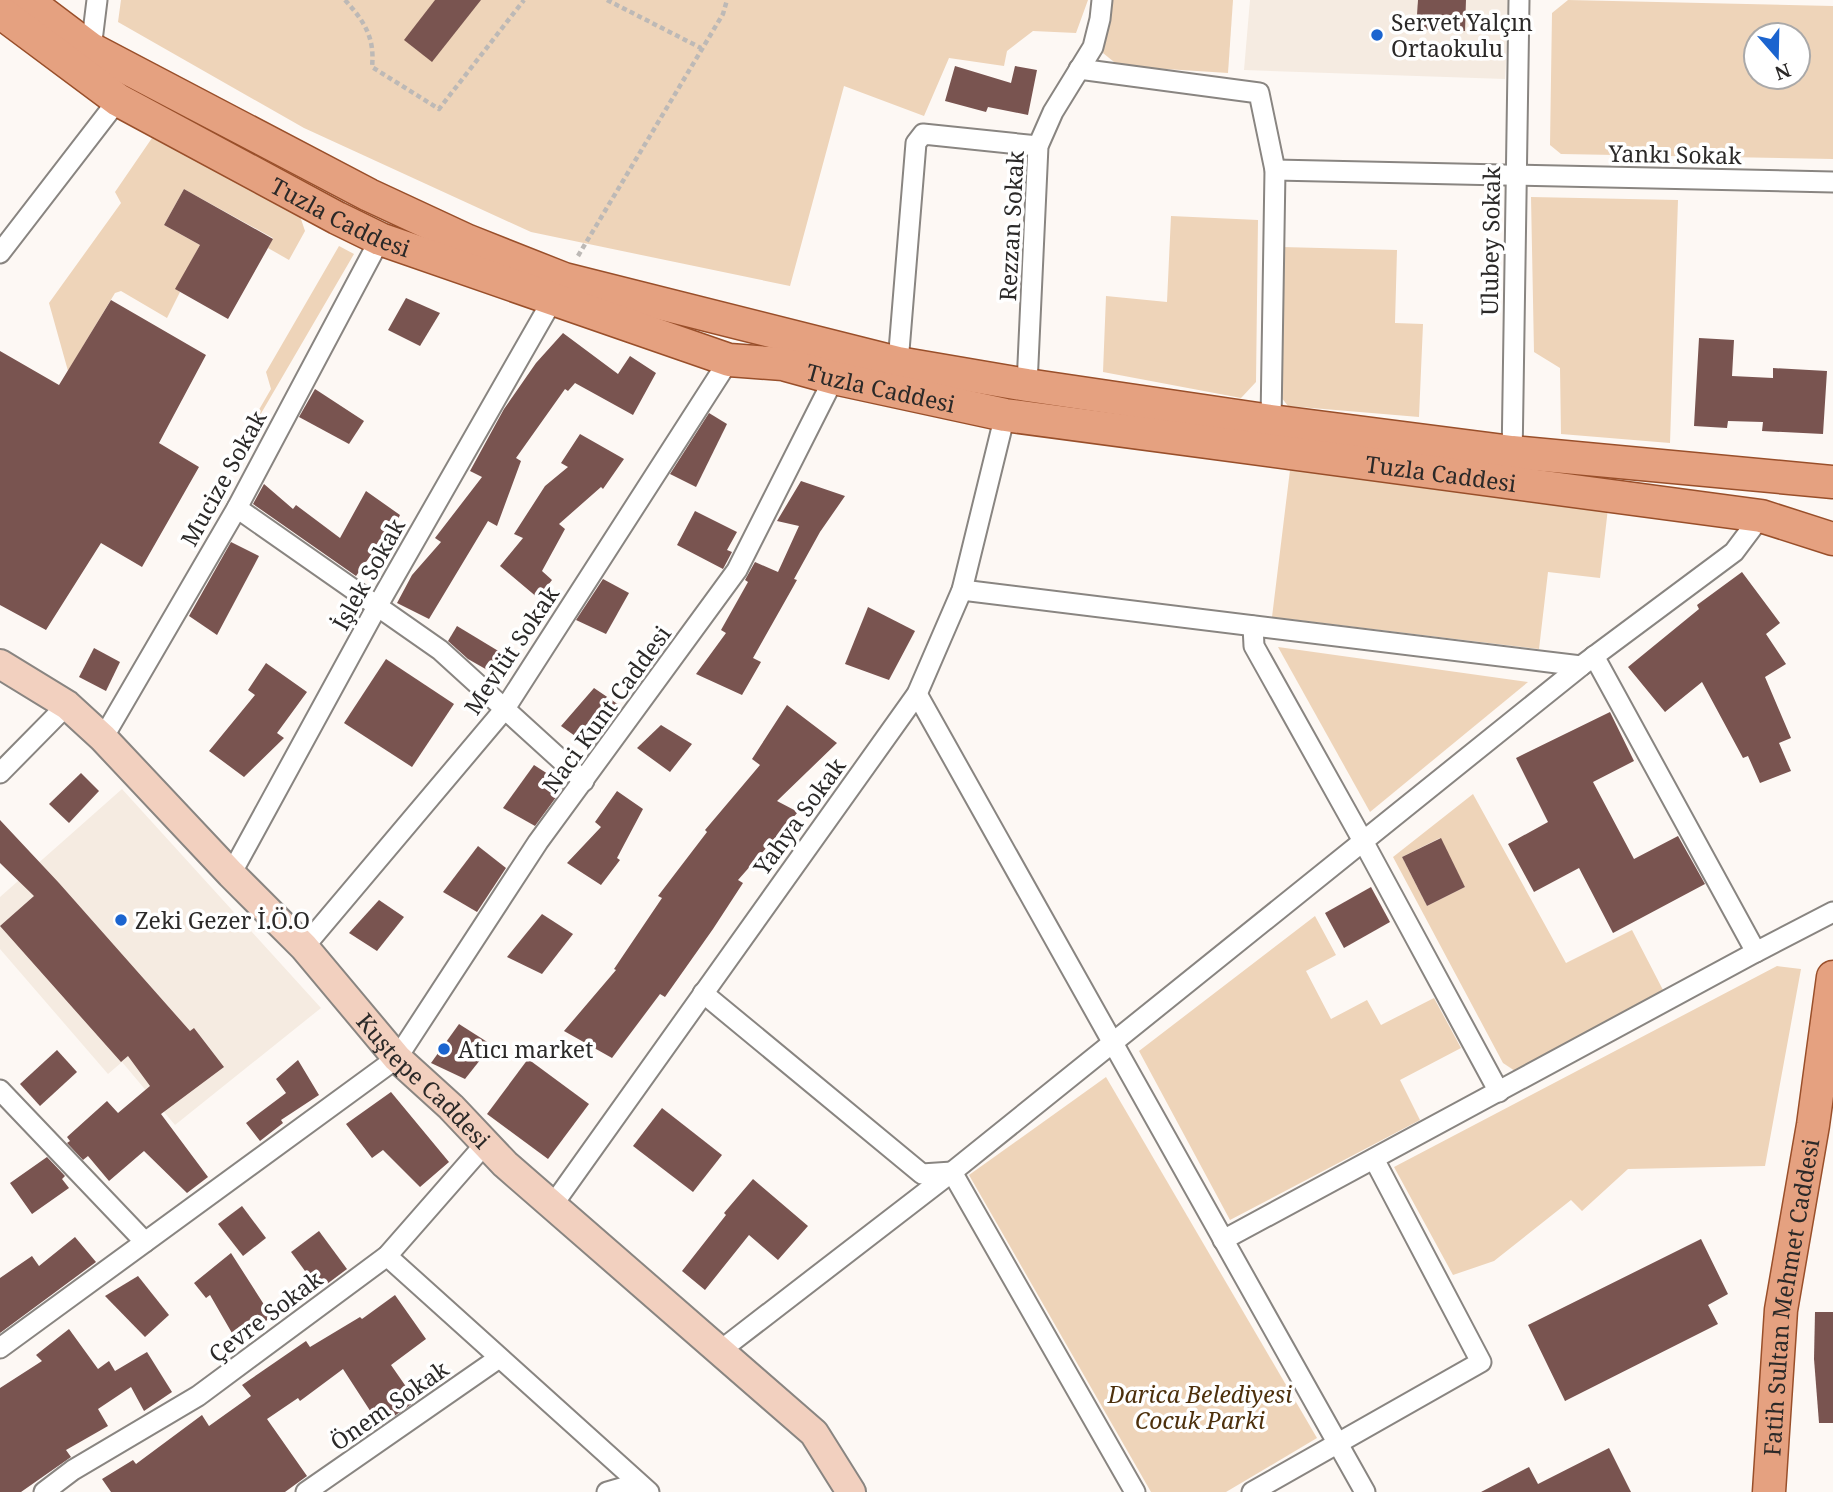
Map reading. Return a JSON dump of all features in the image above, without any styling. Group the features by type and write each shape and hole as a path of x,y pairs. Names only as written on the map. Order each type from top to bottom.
{"main road":[{"name":"Tuzla Caddesi","path":"26,0 91,49 369,195 468,241 559,289 729,360 783,364 834,378 1005,415 1761,516 1833,539"},
{"name":"Tuzla Caddesi","path":"0,12 118,100 337,218 380,239 559,289 898,363 1027,385 1271,421 1512,452 1833,482"},
{"name":"Fatih Sultan Mehmet Caddesi","path":"1762,1489 1781,1310 1823,1126 1833,977"}],"street":[{"path":"91,49 97,0"},
{"name":"Rezzan Sokak","path":"1027,385 1038,146 1053,112 1093,47 1102,0"},
{"name":"Ulubey Sokak","path":"1514,483 1512,452 1519,0"},
{"path":"1079,69 1259,93 1275,170 1271,421"},
{"path":"0,253 118,100"},
{"path":"898,363 916,142 923,134 1038,146"},
{"name":"Yankı Sokak","path":"1275,170 1833,182"},
{"name":"Mucize Sokak","path":"103,738 237,508 380,239"},
{"name":"İşlek Sokak","path":"231,874 378,605 559,289"},
{"name":"Mevlüt Sokak","path":"304,947 504,710 729,360"},
{"name":"Naci Kunt Caddesi","path":"397,1058 538,842 737,570 834,378"},
{"name":"Yahya Sokak","path":"552,1206 917,694 962,590 1005,415"},
{"path":"237,508 440,650 584,781"},
{"path":"721,1350 952,1172 1587,661 1734,552 1761,516"},
{"path":"962,590 1253,626 1587,661"},
{"path":"1253,626 1254,646 1499,1092"},
{"path":"1587,661 1756,951"},
{"name":"Kuştepe Caddesi","path":"0,664 67,705 103,738 304,947 397,1058 552,1206 814,1433 851,1492"},
{"path":"917,694 1365,1492"},
{"path":"0,773 67,705"},
{"path":"1223,1240 1756,951 1833,912"},
{"path":"703,993 922,1174 952,1172"},
{"path":"0,1348 397,1058"},
{"path":"0,1090 145,1242"},
{"name":"Çevre Sokak","path":"44,1492 73,1470 198,1396 387,1256 486,1143"},
{"path":"1252,1492 1480,1362 1374,1159"},
{"path":"952,1172 1135,1492"},
{"path":"387,1256 644,1488"},
{"name":"Önem Sokak","path":"306,1492 499,1358"},
{"path":"607,1492 644,1488"}],"path":[{"path":"345,0 363,20 374,50 372,66 439,109 524,0"},
{"path":"607,0 701,48"},
{"path":"559,289 723,14 727,0"}],"shaded area":[{"name":"Servet Yalçın Ortaokulu","path":"1250,0 1510,0 1505,79 1244,70"},
{"name":"Zeki Gezer İ.Ö.O","path":"122,789 321,1008 175,1125 122,1062 108,1074 0,949 0,897"}],"green space":[{"path":"121,0 1088,0 1076,33 1033,31 1007,51 1004,66 949,58 924,116 844,86 790,286 531,232 304,128 118,22"},
{"path":"1113,0 1233,0 1228,73 1119,66 1103,53"},
{"path":"1568,0 1833,6 1833,159 1561,154 1550,145 1552,13"},
{"path":"152,138 298,210 305,231 289,260 268,248 273,238 184,189 164,225 200,245 176,289 180,292 167,318 121,291 115,293 68,371 49,303 121,203 115,192"},
{"path":"1531,197 1678,200 1670,443 1561,434 1560,368 1534,352"},
{"path":"1171,216 1258,220 1256,382 1241,398 1103,372 1106,296 1167,302"},
{"path":"339,246 354,254 228,470 225,468 271,389 266,372"},
{"path":"1282,247 1397,250 1395,323 1423,324 1419,417 1288,406 1281,397"},
{"path":"1290,470 1608,508 1600,578 1548,572 1539,649 1272,617"},
{"path":"1278,647 1528,682 1370,812"},
{"path":"1473,794 1566,963 1632,930 1663,990 1515,1071 1503,1063 1393,857","holes":["1440,838 1465,887 1427,906 1402,857"]},
{"path":"1315,916 1336,955 1306,971 1331,1019 1367,1000 1381,1025 1434,998 1461,1048 1400,1080 1420,1120 1230,1220 1139,1051"},
{"path":"1777,966 1801,969 1765,1166 1628,1169 1582,1211 1571,1200 1494,1261 1453,1275 1394,1167"},
{"name":"Darica Belediyesi Cocuk Parki","path":"1106,1077 1317,1438 1226,1492 1151,1492 969,1175"}],"building":[{"path":"435,0 481,0 432,62 404,40"},
{"path":"1418,0 1466,0 1465,31 1416,29"},
{"path":"955,66 1011,83 1015,66 1037,70 1028,115 988,107 986,112 945,101"},
{"path":"184,189 273,239 228,319 175,289 200,245 164,225"},
{"path":"406,298 440,313 420,346 388,330"},
{"path":"111,300 206,355 159,443 199,467 142,567 101,543 46,630 0,605 0,351 59,385"},
{"path":"563,333 618,374 630,356 656,373 633,415 575,383 568,391 565,389 516,458 521,461 497,526 488,521 429,619 397,603 412,575 441,542 435,538 482,477 470,471 504,409 536,363"},
{"path":"1699,338 1734,340 1732,376 1773,378 1773,368 1827,371 1823,434 1762,431 1763,422 1728,421 1727,428 1694,426"},
{"path":"315,389 364,421 349,444 299,417"},
{"path":"709,413 727,424 696,487 670,474"},
{"path":"580,434 624,459 603,489 601,487 559,524 565,529 542,571 552,580 538,598 500,566 523,538 514,534 545,486 568,467 561,463"},
{"path":"801,481 845,496 820,532 794,579 797,580 753,658 761,662 742,695 696,674 726,633 721,630 748,582 745,580 755,562 778,572 799,526 777,521"},
{"path":"264,484 293,509 296,505 340,538 366,491 400,515 386,544 381,541 356,576 253,504"},
{"path":"695,511 737,532 727,550 732,552 723,569 677,545"},
{"path":"231,542 259,556 217,635 189,616"},
{"path":"1742,572 1780,623 1766,634 1786,664 1765,677 1791,738 1779,743 1791,771 1760,783 1748,756 1743,758 1702,682 1665,712 1628,667 1699,609 1697,605"},
{"path":"603,579 629,593 606,634 576,620"},
{"path":"868,607 915,631 889,680 845,664"},
{"path":"457,626 500,652 489,671 468,659 448,641"},
{"path":"94,648 120,662 106,691 79,677"},
{"path":"386,659 454,704 412,767 344,723"},
{"path":"266,663 307,692 277,733 284,738 244,777 209,751 255,695 248,690"},
{"path":"594,688 619,705 600,730 603,733 592,748 561,726"},
{"path":"787,705 837,743 777,801 798,812 738,880 743,883 665,997 660,994 612,1058 564,1031 616,970 614,969 662,898 658,896 707,832 705,830 760,765 752,759"},
{"path":"1610,712 1634,761 1593,782 1634,859 1678,836 1705,884 1613,933 1579,868 1534,892 1508,844 1548,822 1516,758"},
{"path":"661,725 692,744 670,772 637,748"},
{"path":"534,765 565,785 535,826 503,808"},
{"path":"81,773 99,791 69,823 49,804"},
{"path":"617,791 643,809 617,858 620,860 601,885 567,863 601,827 595,822"},
{"path":"0,820 190,1031 194,1028 224,1067 161,1114 208,1177 187,1193 144,1151 109,1181 88,1156 83,1160 67,1143 70,1141 67,1137 107,1101 118,1113 150,1086 128,1056 121,1062 0,926 34,896 0,863"},
{"path":"1441,838 1465,887 1427,906 1402,857"},
{"path":"478,846 506,868 477,912 443,892"},
{"path":"1371,887 1390,922 1344,948 1325,913"},
{"path":"379,900 404,917 377,951 349,933"},
{"path":"542,914 573,934 542,974 507,957"},
{"path":"459,1024 492,1045 465,1079 431,1063"},
{"path":"57,1050 77,1072 40,1106 20,1084"},
{"path":"528,1059 589,1104 548,1159 487,1114"},
{"path":"298,1060 319,1095 281,1120 283,1123 260,1141 246,1123 286,1093 276,1079"},
{"path":"391,1092 449,1162 420,1187 383,1150 372,1158 346,1124"},
{"path":"662,1108 722,1155 693,1192 633,1146"},
{"path":"47,1157 65,1176 62,1179 69,1188 32,1214 10,1183"},
{"path":"753,1179 808,1226 778,1260 749,1235 705,1290 682,1271 726,1215 724,1213"},
{"path":"242,1206 266,1238 243,1256 218,1224"},
{"path":"319,1231 347,1269 319,1290 291,1252"},
{"path":"75,1237 96,1262 0,1333 0,1278 32,1256 39,1266"},
{"path":"1701,1239 1728,1294 1708,1305 1718,1324 1565,1401 1528,1325"},
{"path":"231,1253 272,1317 236,1340 210,1295 206,1298 194,1283"},
{"path":"138,1276 169,1315 145,1337 105,1296"},
{"path":"395,1295 426,1339 391,1365 416,1401 380,1426 343,1369 300,1401 298,1398 267,1419 307,1476 285,1492 111,1492 102,1479 133,1460 136,1464 202,1415 209,1426 251,1396 242,1385 306,1341 310,1347 360,1317 362,1319"},
{"path":"1815,1312 1833,1312 1833,1423 1819,1423 1814,1359"},
{"path":"69,1329 98,1369 109,1361 115,1371 147,1352 172,1392 144,1411 131,1387 98,1409 108,1426 66,1450 71,1457 21,1492 0,1492 0,1388 42,1361 36,1355"},
{"path":"1609,1448 1631,1492 1481,1492 1529,1467 1538,1484"}],"place":[{"name":"Servet Yalçın Ortaokulu","path":"1377,35"},
{"name":"Zeki Gezer İ.Ö.O","path":"121,920"},
{"name":"Atıcı market","path":"444,1049"}]}
